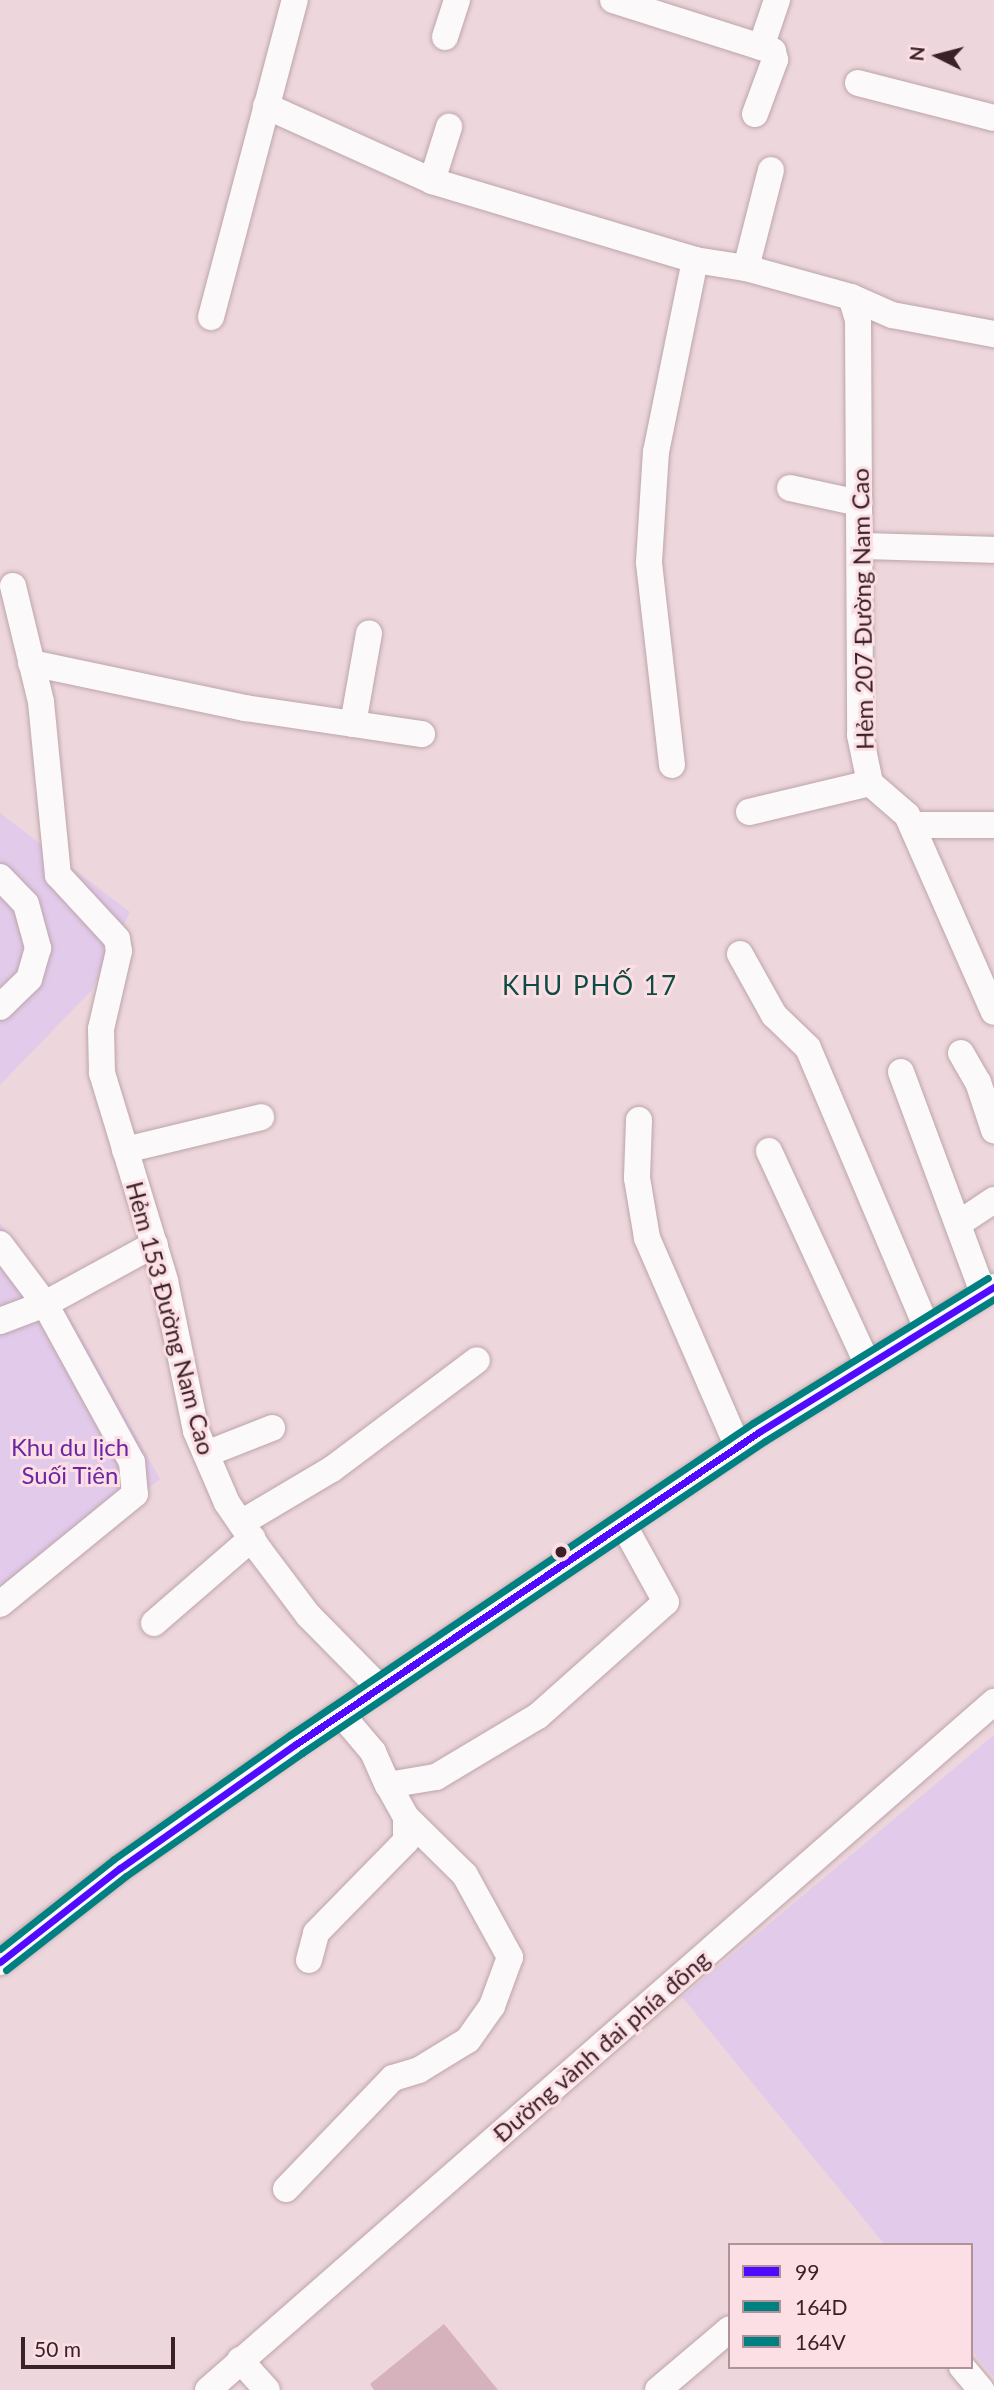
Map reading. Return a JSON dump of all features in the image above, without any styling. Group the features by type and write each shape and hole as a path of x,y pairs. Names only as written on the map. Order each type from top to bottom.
{"street":[{"path":"211,317 295,0"},
{"path":"445,37 457,0"},
{"path":"613,0 773,51 775,60 755,114"},
{"path":"761,47 777,0"},
{"path":"858,83 994,118"},
{"path":"266,106 432,181 695,260 746,268 851,297 892,315 994,334"},
{"path":"432,181 449,127"},
{"path":"746,268 771,170"},
{"path":"672,765 649,562 656,452 695,260"},
{"name":"Hẻm 207 Đường Nam Cao","path":"851,297 858,320 860,734 870,783 907,815 994,1012"},
{"path":"790,488 859,503"},
{"path":"861,546 994,550"},
{"name":"Hẻm 153 Đường Nam Cao","path":"13,586 31,663 53,796 58,875 117,939 120,951 102,1029 102,1073 155,1244 196,1431 246,1531 308,1615 380,1688"},
{"path":"353,724 369,632"},
{"path":"31,663 245,708 422,734"},
{"path":"749,811 870,783"},
{"path":"912,825 994,825"},
{"path":"0,877 26,904 38,948 29,979 0,1007"},
{"path":"740,954 774,1016 808,1048 927,1328"},
{"path":"961,1054 978,1082 994,1130"},
{"path":"0,1962 120,1868 341,1714 738,1447 989,1290 958,1224 901,1073"},
{"path":"125,1150 261,1117"},
{"path":"639,1120 637,1178 647,1238 738,1447"},
{"path":"769,1151 868,1365"},
{"path":"958,1224 994,1200"},
{"path":"0,1244 45,1304 132,1462 135,1494 0,1604"},
{"path":"0,1321 45,1304 155,1244"},
{"path":"154,1623 246,1531 477,1360"},
{"path":"206,1454 272,1428"},
{"path":"388,1785 436,1777 538,1716 666,1602 623,1524"},
{"name":"Đường vành đai phía đông","path":"208,2390 994,1702"},
{"path":"286,2189 393,2078 419,2070 468,2040 492,2006 510,1957 465,1875 406,1817 373,1752 341,1714"},
{"path":"309,1960 316,1933 362,1889 405,1842 406,1817"},
{"path":"353,1922 362,1889"},
{"path":"657,2390 728,2331"},
{"path":"240,2360 267,2390"},
{"path":"964,2369 981,2390"}],"green space":[{"path":"0,813 130,912 92,990 0,1085"},
{"name":"Khu du lịch Suối Tiên","path":"0,1223 68,1313 160,1479 0,1607"},
{"path":"994,1735 994,2377 973,2352 973,2243 883,2243 682,1997"}],"building":[{"path":"444,2324 498,2390 374,2390 370,2384"}],"transit line":[{"name":"164V","path":"0,1949 114,1859 290,1735 753,1423 988,1278"},
{"name":"99","path":"0,1962 120,1868 296,1744 759,1432 994,1287"},
{"name":"164D","path":"6,1970 126,1876 302,1753 765,1441 994,1299"}],"district":[{"name":"KHU PHỐ 17","path":"590,986"}]}
